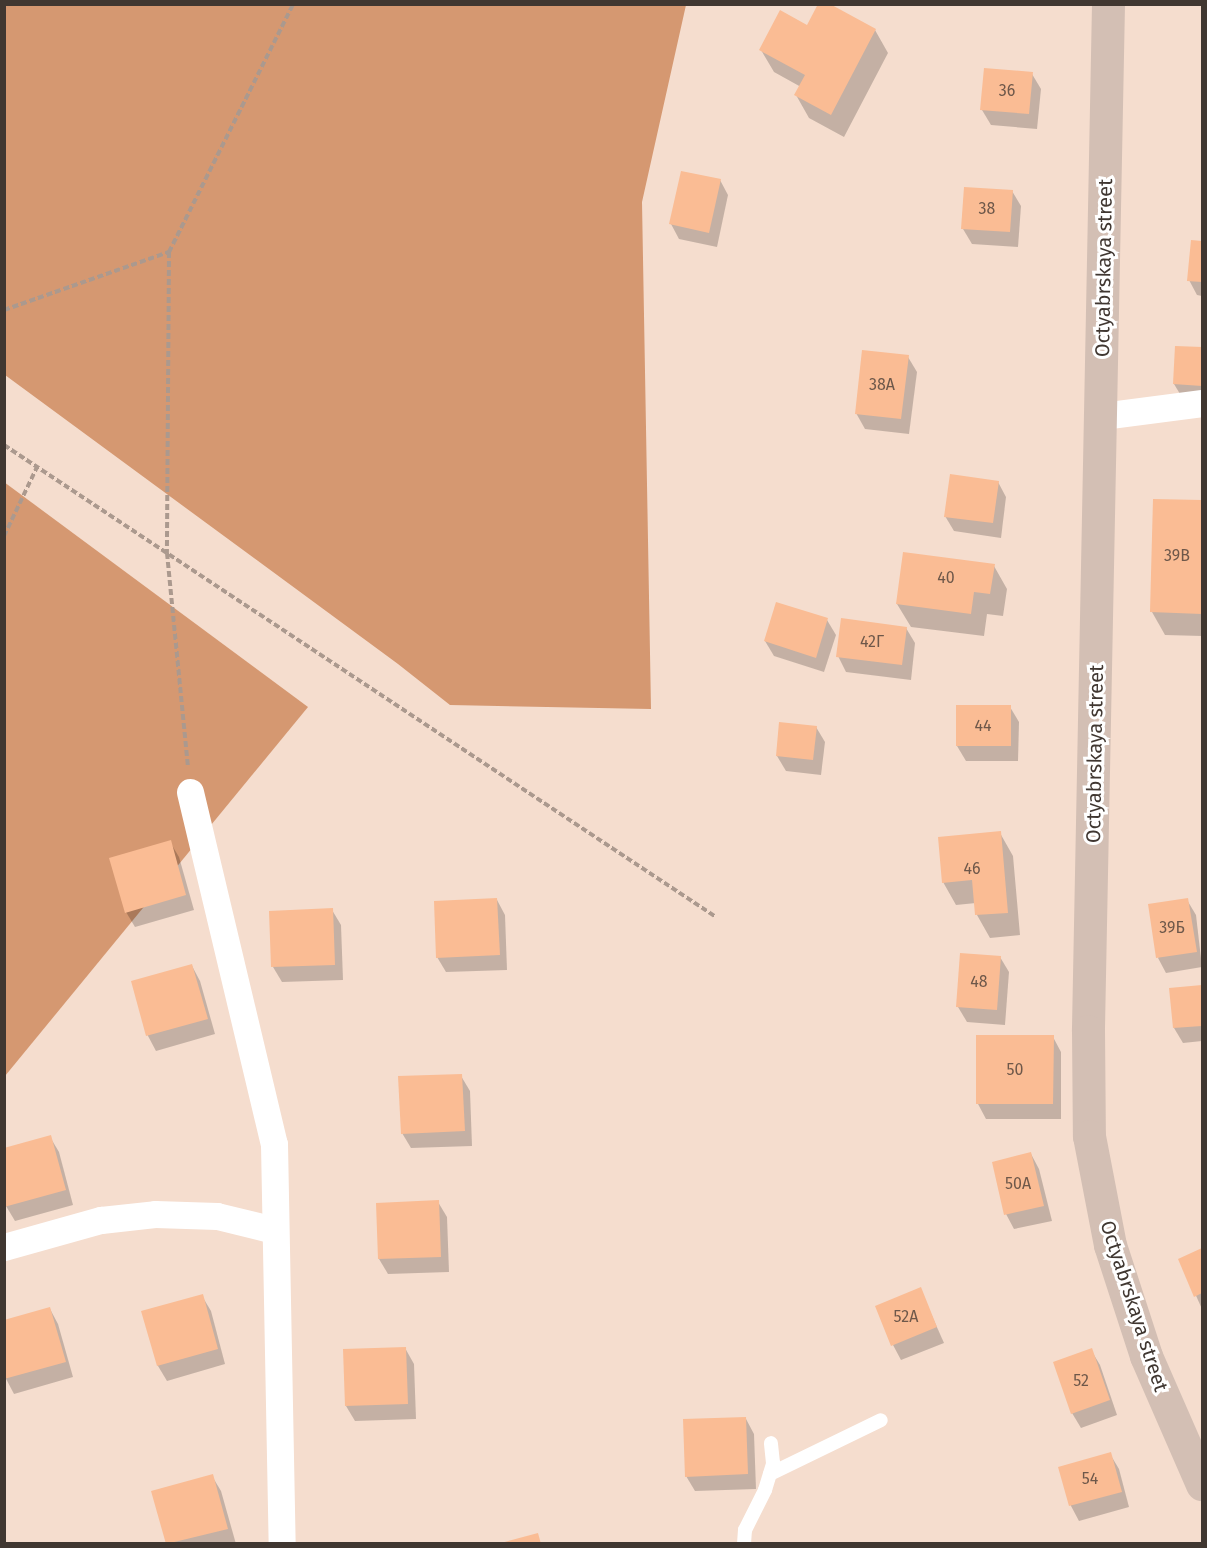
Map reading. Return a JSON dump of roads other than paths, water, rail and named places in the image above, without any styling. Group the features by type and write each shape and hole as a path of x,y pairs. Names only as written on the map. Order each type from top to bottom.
{"street":[{"name":"Octyabrskaya street","path":"1108,4 1089,1019 1089,1136 1110,1245 1146,1356 1203,1484"},
{"path":"1102,416 1203,403"},
{"path":"190,792 274,1144 282,1544"},
{"path":"4,1247 101,1220 155,1214 217,1216 274,1230"}],"lane":[{"path":"770,1474 881,1420"},
{"path":"744,1544 745,1530 773,1463 771,1443"}]}
